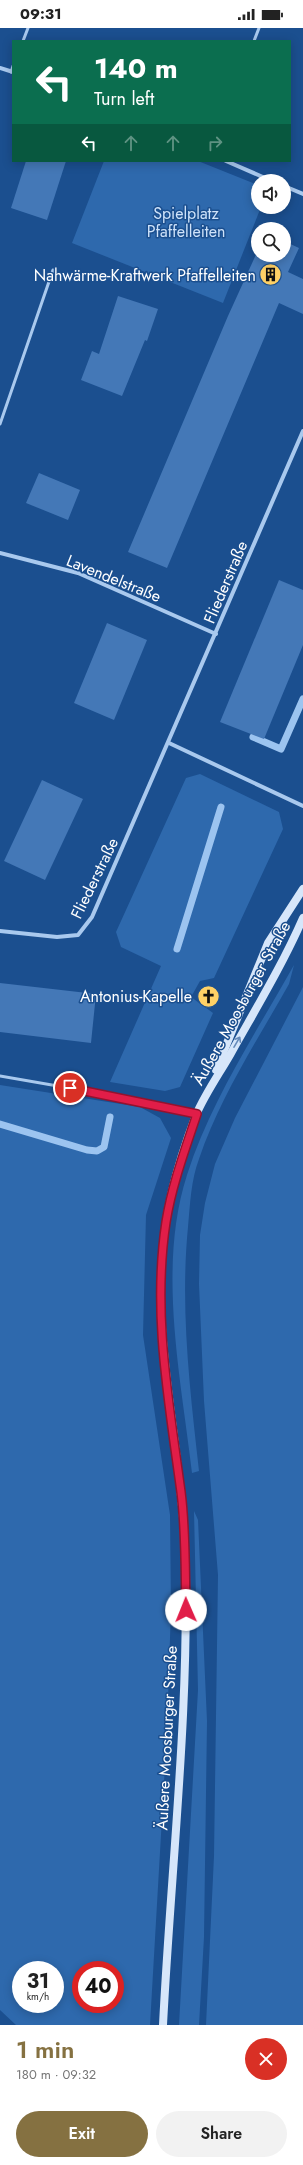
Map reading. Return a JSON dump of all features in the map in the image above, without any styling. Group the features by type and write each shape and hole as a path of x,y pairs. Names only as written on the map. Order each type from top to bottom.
{"street":[{"path":"0,68 12,72"},
{"path":"228,162 256,174"},
{"path":"291,189 303,194"},
{"name":"Fliederstraße","path":"0,931 57,937 78,935 92,917 169,743 303,431"},
{"name":"Lavendelstraße","path":"0,553 78,573 216,634"},
{"path":"169,743 303,806"},
{"name":"Äußere Moosburger Straße","path":"163,2025 180,1761 186,1610 183,1514 164,1371 160,1310 166,1223 172,1191 197,1114 268,943 303,889"},
{"name":"Äußere Moosburger Straße","path":"203,1101 288,953 303,918"}],"lane":[{"path":"23,40 28,28"},
{"path":"254,40 259,28"},
{"path":"0,424 53,270"},
{"path":"0,1076 98,1093 197,1114"}],"green space":[{"name":"Spielplatz Pfaffelleiten","path":"104,162 200,162 251,182 251,214 258,214 255,222 251,222 251,232 223,303 72,243"},
{"path":"200,774 279,812 283,829 214,978 200,981 191,997 213,1013 180,1087 165,1091 110,1082 161,966 121,947 116,932 186,778"},
{"path":"294,965 289,984 228,1091 217,1114 194,1175 188,1227 185,1288 187,1349 199,1471 192,1473 174,1323 172,1285 178,1211 187,1175 208,1120 235,1067"},
{"path":"303,987 303,2025 206,2025 214,1856 218,1575 204,1401 199,1284 200,1235 205,1203 215,1164 235,1118"},
{"path":"0,1085 140,1107 160,1118 171,1138 146,1215 143,1335 170,1515 171,1607 167,1731 150,2025 16,2025 0,2010"},
{"path":"194,1511 198,1520 207,1721 204,1937 199,2025 179,2025 198,1690"}],"building":[{"path":"26,162 66,162 47,220 11,208"},
{"path":"291,244 299,248 288,272 303,279 303,314 279,303 167,568 128,552 228,316 253,262 291,262"},
{"path":"118,296 158,309 147,341 145,340 122,396 81,380 92,351 99,354"},
{"path":"39,473 80,490 68,520 26,503"},
{"path":"279,580 303,590 303,645 264,739 220,722"},
{"path":"107,623 147,640 114,720 74,703"},
{"path":"42,780 83,799 45,880 4,861"},
{"path":"0,983 96,994 91,1043 0,1032"}],"waterway":[{"path":"253,737 281,749 303,699"},
{"path":"177,949 221,807"},
{"path":"0,1124 87,1150 97,1151 104,1147 110,1117"}],"place":[{"name":"Nahwärme-Kraftwerk Pfaffelleiten","path":"271,275"},
{"name":"Antonius-Kapelle","path":"208,996"}],"route":[{"path":"70,1088 197,1114 172,1191 166,1223 160,1310 164,1371 183,1514 186,1610"}]}
